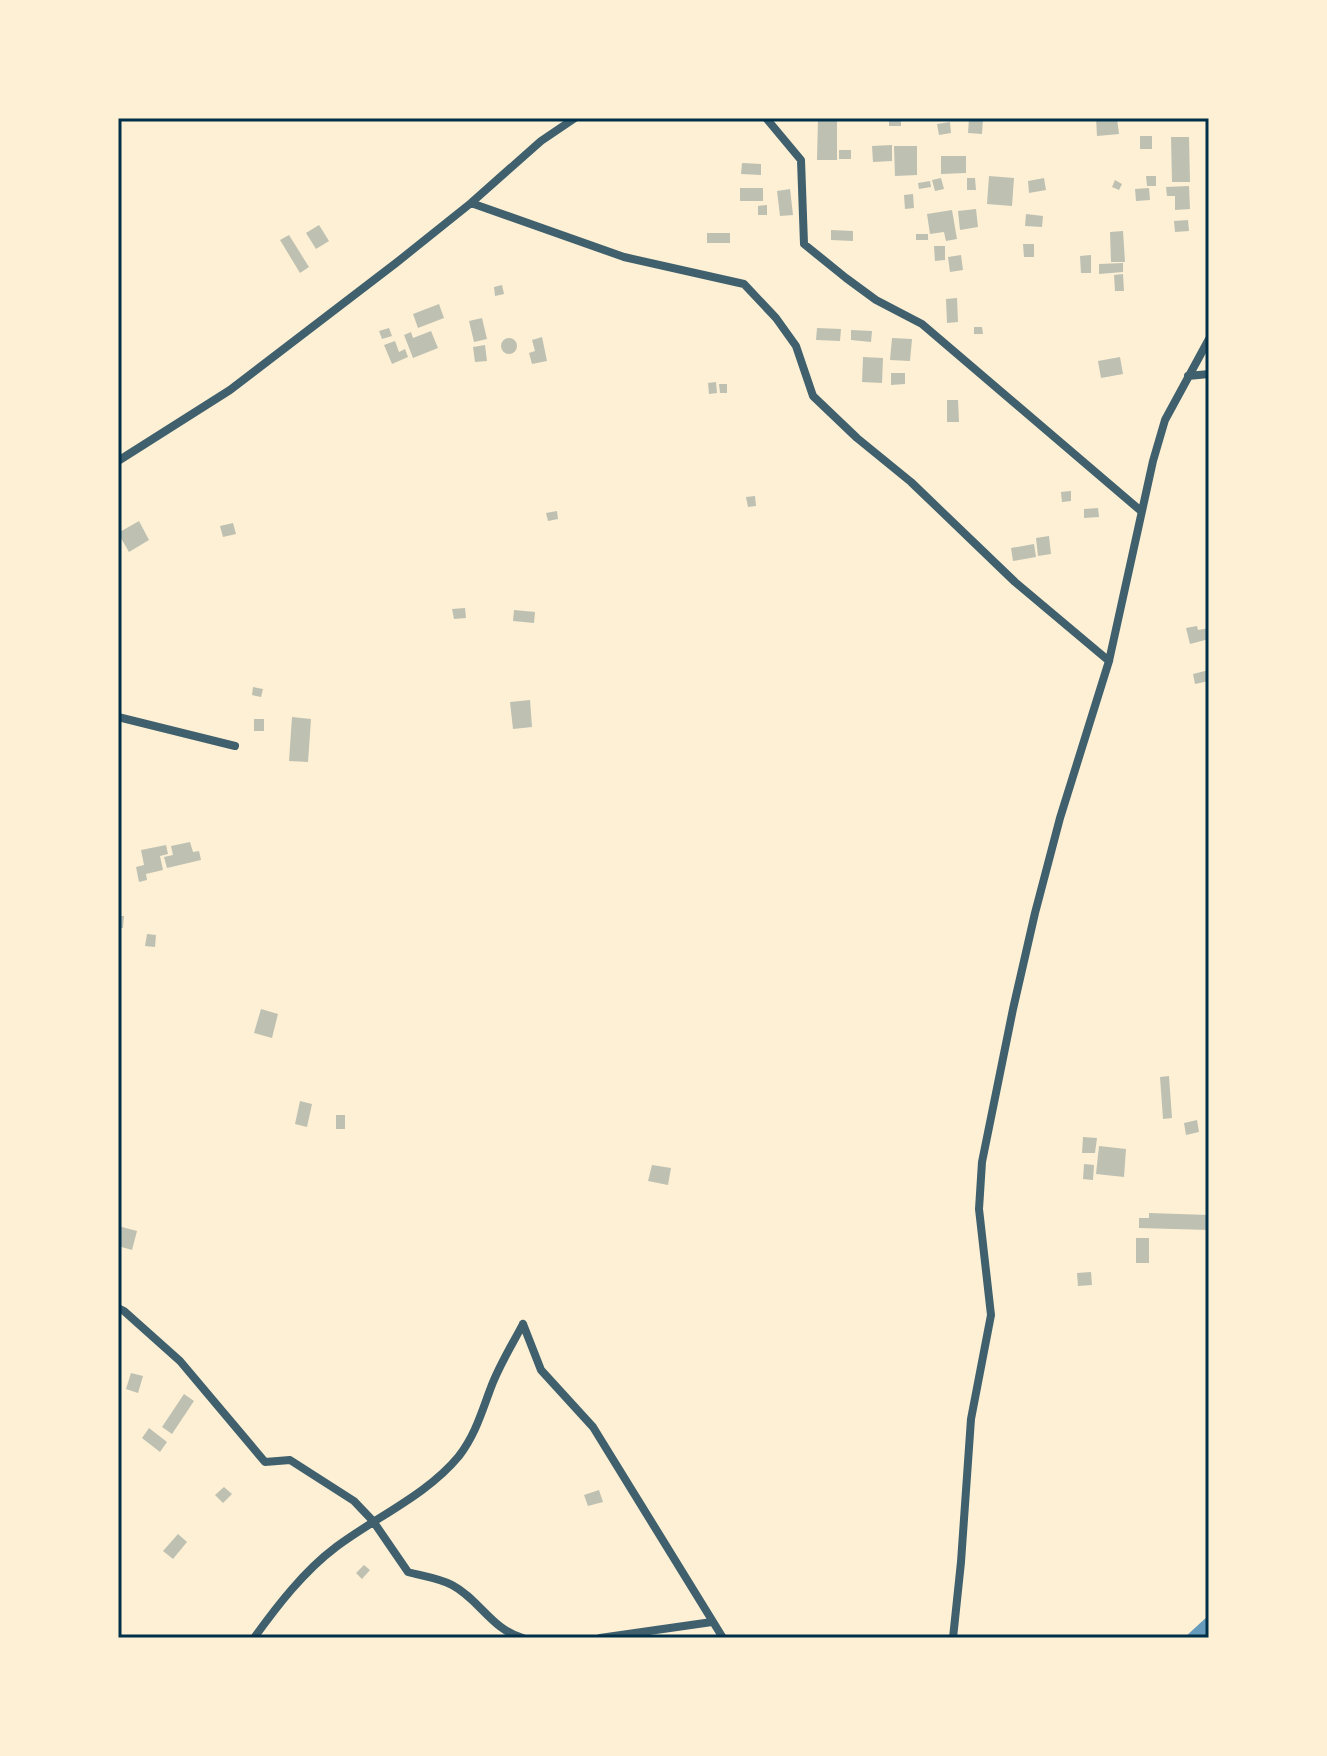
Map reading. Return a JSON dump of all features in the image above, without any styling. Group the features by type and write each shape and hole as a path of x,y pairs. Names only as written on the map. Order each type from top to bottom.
{"street":[{"path":"118,461 230,390 396,263 541,141 575,118"},
{"path":"766,118 801,160 804,244 876,300 922,324 1141,511"},
{"path":"471,203 624,257 744,284 776,318 796,346 813,396 857,438 911,482 1015,582 1109,661"},
{"path":"953,1638 971,1419 991,1315 979,1209 982,1162 1035,913 1060,818 1109,661 1141,511 1165,420 1209,339"},
{"path":"1188,376 1209,374"},
{"path":"118,717 235,746"},
{"path":"118,1308 180,1361 265,1462 290,1460 354,1501 373,1521 408,1572 450,1583 465,1593 503,1630 523,1638"},
{"path":"254,1638 280,1601 334,1548 440,1475 458,1457 474,1435 490,1388 523,1324 541,1370 593,1427 723,1638"},
{"path":"600,1638 712,1622"}],"water":[{"path":"1209,1615 1209,1638 1184,1638"}],"building":[{"path":"818,118 837,118 837,160 817,160"},
{"path":"889,118 901,118 901,126 889,126"},
{"path":"969,118 983,118 982,134 968,133"},
{"path":"1096,118 1117,118 1119,134 1097,136"},
{"path":"950,122 951,133 939,135 937,124"},
{"path":"1140,136 1152,136 1152,149 1140,149"},
{"path":"1171,137 1189,137 1190,182 1172,182"},
{"path":"892,145 892,161 873,162 872,146"},
{"path":"894,146 917,146 917,175 895,176"},
{"path":"839,150 851,150 851,159 839,159"},
{"path":"941,156 966,156 966,173 941,174"},
{"path":"742,163 761,164 761,175 741,174"},
{"path":"989,176 1014,178 1012,206 987,204"},
{"path":"1146,176 1156,176 1156,186 1147,186"},
{"path":"941,178 944,189 935,191 932,180"},
{"path":"967,178 975,178 976,190 967,190"},
{"path":"1044,178 1046,190 1029,193 1028,181"},
{"path":"1115,180 1122,184 1119,190 1112,187"},
{"path":"930,181 931,187 919,189 918,183"},
{"path":"1189,186 1190,209 1175,210 1175,196 1167,196 1166,187"},
{"path":"740,188 763,188 763,201 740,201"},
{"path":"1149,188 1150,200 1136,201 1135,189"},
{"path":"790,189 793,215 780,216 777,191"},
{"path":"913,194 914,208 905,209 904,195"},
{"path":"767,205 767,215 758,215 758,206"},
{"path":"976,209 978,227 960,230 958,211"},
{"path":"952,210 957,239 946,241 944,232 930,234 927,214"},
{"path":"1026,214 1043,216 1042,227 1025,226"},
{"path":"1188,220 1189,231 1175,232 1174,221"},
{"path":"319,225 329,241 316,249 306,233"},
{"path":"831,230 853,231 853,241 831,240"},
{"path":"1123,231 1125,262 1111,262 1110,232"},
{"path":"707,233 730,233 730,243 707,243"},
{"path":"916,234 928,234 928,240 916,240"},
{"path":"289,235 309,267 300,273 280,240"},
{"path":"1023,244 1034,244 1034,257 1024,257"},
{"path":"934,246 945,246 945,260 935,261"},
{"path":"961,255 963,270 950,272 948,257"},
{"path":"1091,255 1091,273 1081,273 1080,256"},
{"path":"1123,263 1123,272 1099,274 1099,264"},
{"path":"1123,274 1124,291 1115,291 1114,275"},
{"path":"502,285 504,294 495,296 494,287"},
{"path":"957,298 958,322 947,323 946,299"},
{"path":"439,304 444,318 418,328 413,314"},
{"path":"482,318 487,339 474,342 469,321"},
{"path":"974,327 982,327 983,334 974,334"},
{"path":"389,328 392,336 382,339 379,331"},
{"path":"817,328 841,329 840,341 816,340"},
{"path":"851,330 872,331 871,342 851,340"},
{"path":"431,331 438,348 413,358 404,335 411,332 413,338"},
{"path":"542,337 547,361 532,364 529,353 535,351 532,340"},
{"path":"509,338 515,340 515,352 509,354 503,352 501,346 503,340"},
{"path":"892,338 912,339 910,361 890,360"},
{"path":"395,341 399,352 405,349 408,357 392,364 384,345"},
{"path":"485,345 487,361 475,362 473,347"},
{"path":"863,357 883,358 882,383 862,382"},
{"path":"1120,357 1123,374 1101,378 1098,361"},
{"path":"891,373 905,373 905,384 891,385"},
{"path":"716,382 717,393 709,394 708,383"},
{"path":"719,384 727,384 727,393 720,393"},
{"path":"947,400 958,400 959,422 947,422"},
{"path":"1071,491 1071,501 1062,502 1061,492"},
{"path":"755,496 756,506 748,507 746,497"},
{"path":"1098,508 1099,517 1084,518 1084,509"},
{"path":"557,511 558,519 548,521 546,513"},
{"path":"139,521 149,540 129,552 118,533"},
{"path":"233,523 236,534 223,537 220,526"},
{"path":"1049,536 1051,554 1038,556 1036,538"},
{"path":"1034,544 1036,557 1013,561 1011,548"},
{"path":"465,608 466,618 454,619 452,609"},
{"path":"514,610 535,612 534,623 513,621"},
{"path":"1197,626 1198,630 1209,628 1209,639 1190,644 1186,628"},
{"path":"1209,670 1209,681 1195,684 1193,674"},
{"path":"253,687 263,689 261,697 252,695"},
{"path":"530,700 532,727 513,729 510,702"},
{"path":"292,717 311,719 308,762 289,761"},
{"path":"254,719 264,719 264,731 254,731"},
{"path":"190,842 193,852 199,851 201,860 167,868 164,857 173,855 171,846"},
{"path":"166,845 168,854 160,856 163,870 146,874 147,880 139,882 136,867 144,865 141,850"},
{"path":"118,916 124,916 123,928 118,928"},
{"path":"147,934 156,935 155,947 145,946"},
{"path":"261,1009 278,1014 272,1038 254,1033"},
{"path":"1169,1076 1172,1118 1163,1119 1160,1077"},
{"path":"300,1101 312,1104 307,1127 295,1124"},
{"path":"336,1115 345,1115 345,1129 336,1129"},
{"path":"1197,1120 1199,1132 1186,1135 1184,1123"},
{"path":"1083,1137 1097,1138 1095,1153 1082,1153"},
{"path":"1099,1146 1126,1149 1124,1177 1096,1174"},
{"path":"1084,1164 1094,1165 1093,1180 1083,1179"},
{"path":"652,1165 671,1168 668,1185 648,1181"},
{"path":"1149,1213 1209,1215 1209,1230 1139,1228 1139,1218 1149,1218"},
{"path":"118,1226 137,1231 132,1250 118,1246"},
{"path":"1136,1238 1149,1238 1149,1263 1136,1263"},
{"path":"1091,1272 1092,1285 1078,1286 1077,1273"},
{"path":"131,1373 143,1376 138,1393 126,1389"},
{"path":"184,1394 194,1401 172,1434 162,1427"},
{"path":"149,1428 167,1442 160,1452 142,1438"},
{"path":"224,1487 232,1494 223,1503 215,1495"},
{"path":"599,1490 603,1502 588,1506 584,1495"},
{"path":"178,1534 187,1542 173,1559 163,1551"},
{"path":"364,1565 370,1570 362,1579 356,1573"}]}
